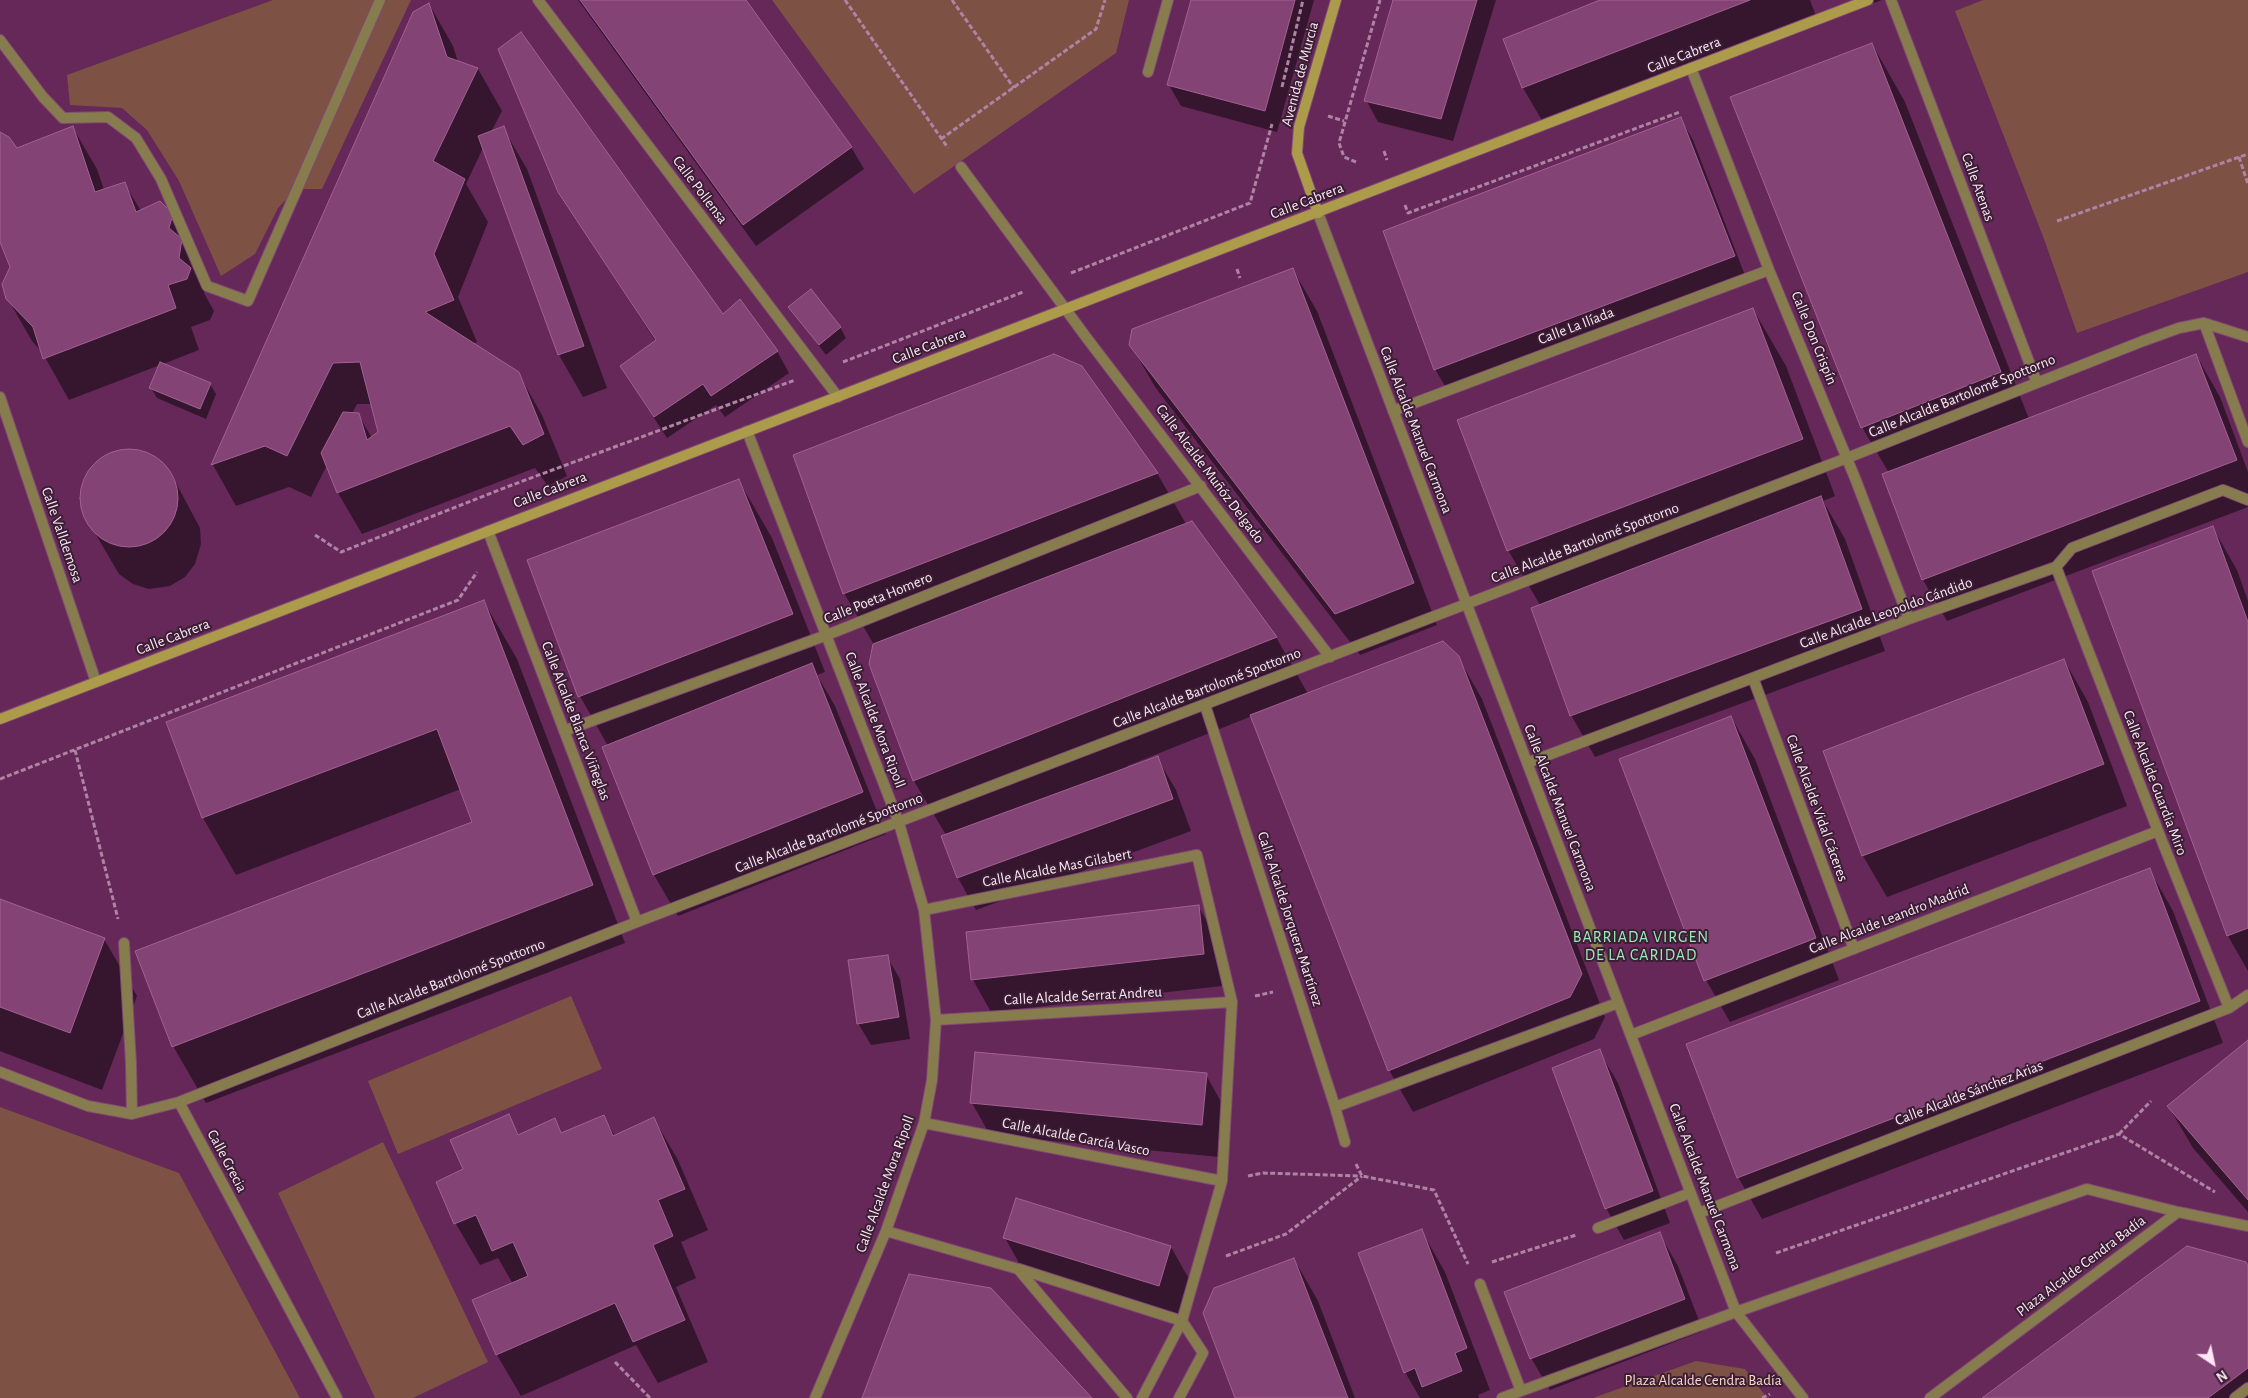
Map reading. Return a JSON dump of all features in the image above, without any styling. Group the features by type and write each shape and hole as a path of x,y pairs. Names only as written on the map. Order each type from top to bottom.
{"street":[{"path":"0,40 43,97 63,118 108,117 136,138 161,179 207,286 248,301 380,0"},
{"name":"Calle Pollensa","path":"538,0 838,397"},
{"path":"1148,72 1168,0"},
{"name":"Avenida de Murcia","path":"1318,213 1297,153 1300,127 1336,0"},
{"name":"Calle Cabrera","path":"0,719 1868,0"},
{"name":"Calle Atenas","path":"1891,0 2037,383"},
{"name":"Calle Don Crispín","path":"1691,68 1769,270 1847,458 1910,619"},
{"name":"Calle Alcalde Muñóz Delgado","path":"961,166 1065,309 1330,657"},
{"name":"Calle Alcalde Manuel Carmona","path":"1318,213 1736,1312 1803,1398"},
{"name":"Calle La Ilíada","path":"1393,411 1769,270"},
{"path":"2204,323 2248,442"},
{"name":"Calle Alcalde Bartolomé Spottorno","path":"179,1102 637,922 1467,605 2179,328 2204,323 2248,337"},
{"name":"Calle Valldemosa","path":"0,397 96,682"},
{"name":"Calle Alcalde Mora Ripoll","path":"747,431 899,823 924,910 936,1020 932,1080 924,1123 886,1231 815,1398"},
{"name":"Calle Poeta Homero","path":"564,731 827,634 1200,486"},
{"path":"2056,567 2072,548 2223,490 2248,500"},
{"name":"Calle Alcalde Blanca Viñeglas","path":"488,531 637,922"},
{"name":"Calle Alcalde Leopoldo Cándido","path":"1527,763 1910,619 2056,567"},
{"name":"Calle Alcalde Guardia Miro","path":"2056,567 2229,1008"},
{"name":"Calle Alcalde Vidal Cáceres","path":"1753,678 1854,949"},
{"name":"Calle Alcalde Jorquera Martínez","path":"1205,705 1345,1142"},
{"name":"Calle Alcalde Leandro Madrid","path":"1632,1035 2158,831"},
{"name":"Calle Alcalde Mas Gilabert","path":"924,910 1197,855 1232,1002"},
{"path":"124,943 132,1114"},
{"name":"Calle Alcalde Sánchez Arias","path":"1699,1213 2229,1008 2248,995"},
{"path":"1142,1398 1182,1321 1222,1181 1232,1002"},
{"name":"Calle Alcalde Serrat Andreu","path":"936,1020 1232,1002"},
{"path":"1335,1107 1618,1003"},
{"path":"0,1072 88,1106 132,1114 179,1102"},
{"name":"Calle Grecia","path":"179,1102 337,1398"},
{"name":"Calle Alcalde García Vasco","path":"924,1123 1222,1181"},
{"name":"Plaza Alcalde Cendra Badía","path":"1502,1398 1736,1312 2087,1189 2178,1212 2248,1226"},
{"path":"1598,1228 1690,1193"},
{"name":"Plaza Alcalde Cendra Badía","path":"1930,1398 2178,1212"},
{"path":"886,1231 1018,1268 1182,1321 1203,1352 1179,1398"},
{"path":"1018,1268 1127,1398"},
{"path":"1480,1284 1521,1391"},
{"path":"2235,1398 2248,1388"}],"path":[{"path":"845,0 961,166"},
{"path":"952,0 1014,88"},
{"path":"941,139 1096,29 1105,0"},
{"path":"1281,92 1303,0"},
{"path":"1356,162 1344,156 1339,143 1380,0"},
{"path":"1408,213 1679,112 1685,113"},
{"path":"315,535 341,552 512,485 818,371 1250,203 1274,119"},
{"path":"2057,221 2248,154"},
{"path":"2239,158 2248,184"},
{"path":"0,780 458,600 478,571"},
{"path":"75,750 124,943"},
{"path":"1232,1002 1296,987"},
{"path":"2119,1134 2151,1101"},
{"path":"1345,1142 1362,1176"},
{"path":"1222,1181 1263,1173 1362,1176 1434,1190 1470,1269 1480,1284"},
{"path":"1197,1267 1286,1234 1362,1176"},
{"path":"1470,1269 1598,1228"},
{"path":"615,1362 650,1398"}],"green space":[{"path":"273,0 411,0 322,189 296,189 278,208 255,254 221,276 179,181 147,130 122,108 70,105 67,75"},
{"path":"772,0 1129,0 1116,53 914,194"},
{"path":"1983,0 2248,0 2248,272 2077,333 2044,239 1955,11"},
{"path":"571,996 602,1069 398,1154 368,1081"},
{"path":"0,1107 179,1173 300,1398 0,1398"},
{"path":"383,1142 488,1362 413,1398 375,1398 278,1193"},
{"name":"Plaza Alcalde Cendra Badía","path":"1696,1361 1745,1369 1767,1398 1593,1398"}],"building":[{"path":"580,0 746,0 852,147 743,225"},
{"path":"1191,0 1295,0 1265,111 1167,85"},
{"path":"1393,0 1477,0 1441,119 1364,101"},
{"path":"1600,0 1750,0 1522,88 1503,39"},
{"path":"429,3 447,57 478,68 433,161 465,179 434,254 454,300 425,312 519,372 544,434 523,445 510,426 337,493 321,453 343,412 359,413 367,440 378,432 360,362 333,363 287,456 265,446 211,465 413,12"},
{"path":"521,32 723,314 740,299 778,351 711,396 703,384 654,417 620,366 656,340 558,192 498,49"},
{"path":"1872,43 2001,372 1861,428 1730,97"},
{"path":"1681,117 1735,256 1434,370 1383,231"},
{"path":"73,126 95,192 125,182 136,212 160,201 173,214 169,228 182,239 179,258 191,268 187,279 168,285 176,308 43,359 33,327 6,299 2,284 10,267 0,242 0,132 9,137 17,148"},
{"path":"504,126 584,346 558,355 478,136"},
{"path":"1293,268 1414,583 1335,614 1129,345 1132,329"},
{"path":"811,289 841,327 819,345 788,307"},
{"path":"1753,308 1803,439 1507,551 1457,420"},
{"path":"1054,354 1082,366 1158,473 843,594 793,455"},
{"path":"2196,354 2237,460 1922,580 1882,474"},
{"path":"160,362 211,383 200,409 149,388"},
{"path":"129,449 148,453 164,463 174,479 178,498 174,517 164,533 148,543 129,547 110,543 94,533 84,517 80,498 84,479 94,463 110,453"},
{"path":"739,479 793,614 578,697 527,560"},
{"path":"1821,496 1862,609 1570,716 1531,608"},
{"path":"1192,521 1277,637 913,781 869,664 873,644"},
{"path":"2213,526 2248,622 2248,928 2227,936 2092,571"},
{"path":"484,600 593,885 172,1047 135,951 472,822 437,729 202,818 166,722"},
{"path":"1443,641 1459,656 1582,974 1570,997 1388,1071 1250,715"},
{"path":"2064,659 2104,764 1862,856 1823,751"},
{"path":"812,663 863,792 653,875 602,747"},
{"path":"1731,716 1816,938 1704,981 1619,759"},
{"path":"1158,756 1173,799 957,878 941,836"},
{"path":"2150,868 2200,1001 1737,1178 1686,1044"},
{"path":"0,899 105,938 70,1033 0,1007"},
{"path":"1199,905 1204,954 971,980 966,932"},
{"path":"888,955 899,1017 857,1024 848,960"},
{"path":"2248,1040 2248,1200 2167,1106"},
{"path":"1600,1049 1653,1191 1605,1209 1552,1068"},
{"path":"975,1052 1207,1073 1202,1125 970,1103"},
{"path":"509,1114 518,1135 555,1118 561,1133 604,1115 613,1136 654,1117 685,1189 658,1200 673,1236 653,1245 685,1320 633,1342 615,1303 496,1355 472,1300 528,1276 513,1242 492,1251 476,1215 454,1224 436,1182 463,1169 450,1140"},
{"path":"1016,1198 1171,1246 1159,1286 1003,1238"},
{"path":"1422,1229 1467,1348 1455,1353 1462,1371 1422,1387 1415,1368 1404,1373 1358,1253"},
{"path":"1660,1232 1685,1299 1530,1359 1504,1292"},
{"path":"2187,1246 2246,1262 2248,1265 2248,1368 2208,1398 1982,1398"},
{"path":"1294,1258 1348,1398 1235,1398 1203,1313 1214,1288"},
{"path":"909,1274 991,1288 1092,1398 862,1398"}],"district":[{"name":"BARRIADA VIRGEN DE LA CARIDAD","path":"1641,946"}]}
